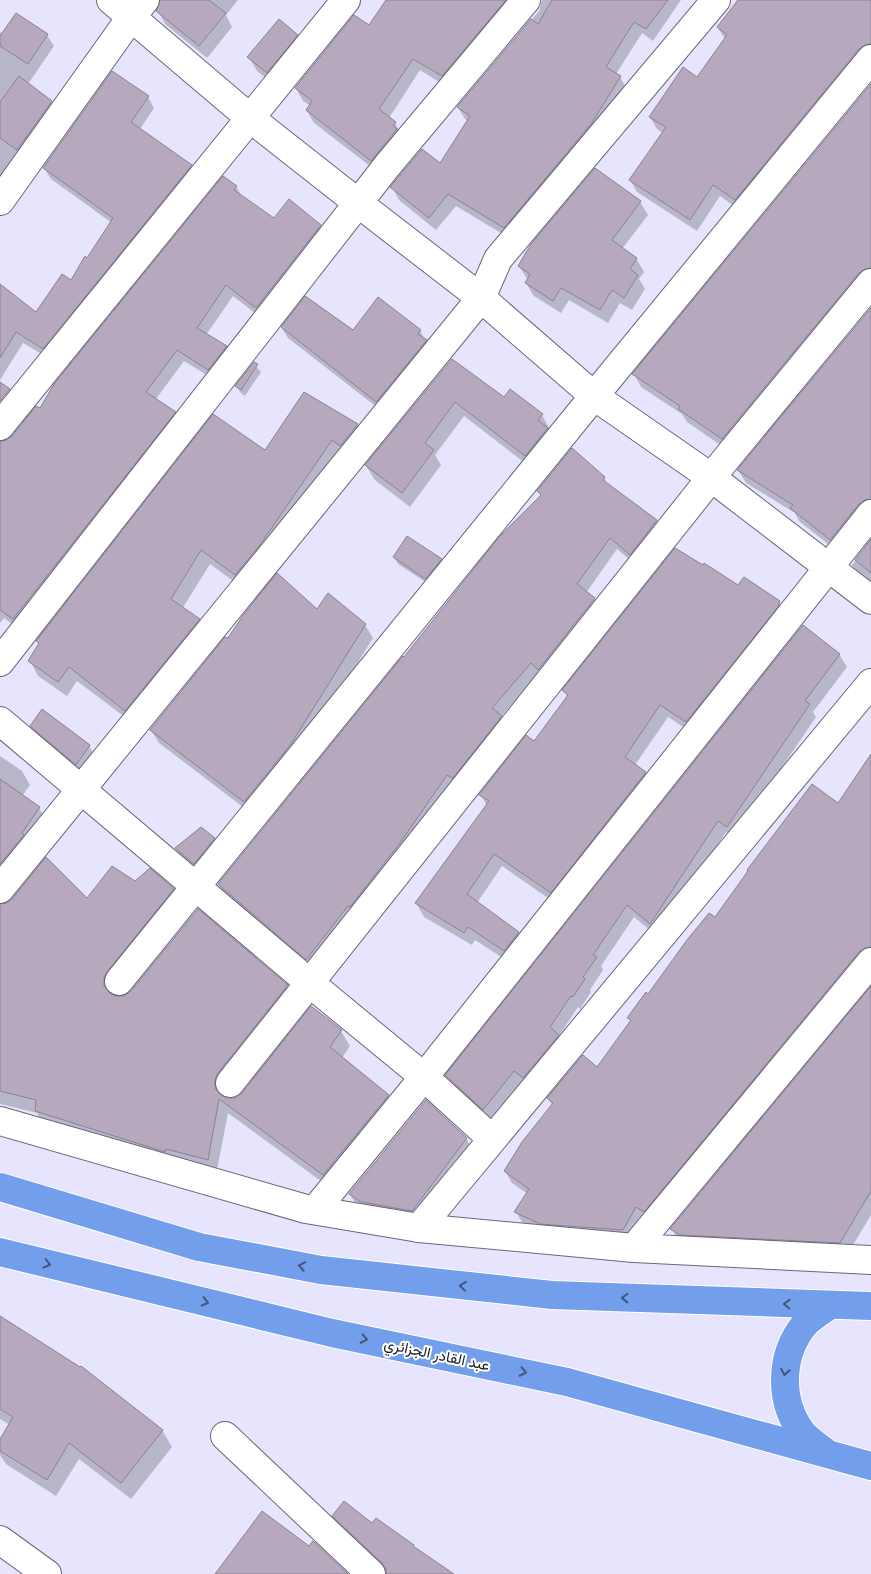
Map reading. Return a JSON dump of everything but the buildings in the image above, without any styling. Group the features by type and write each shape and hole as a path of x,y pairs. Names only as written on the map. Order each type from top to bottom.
{"highway":[{"path":"0,1187 199,1246 321,1270 552,1296 871,1306"},
{"name":"عبد القادر الجزائري","path":"0,1252 332,1333 567,1382 871,1466"},
{"path":"828,1454 804,1435 789,1409 784,1379 790,1350 798,1336 806,1324 830,1305"}],"street":[{"path":"0,426 346,0"},
{"path":"0,662 387,166 526,0"},
{"path":"0,890 481,298 498,258 716,0"},
{"path":"2,195 129,5 250,118 481,298 594,396 712,478 871,600"},
{"path":"119,981 594,396 871,59"},
{"path":"230,1083 311,984 712,478 871,283"},
{"path":"315,1210 424,1077 871,514"},
{"path":"419,1228 871,683"},
{"path":"0,721 424,1077 492,1139"},
{"path":"634,1248 871,962"},
{"path":"0,1121 315,1210 419,1228 634,1248 869,1257"},
{"path":"225,1436 371,1574"},
{"path":"0,1540 47,1574"}]}
